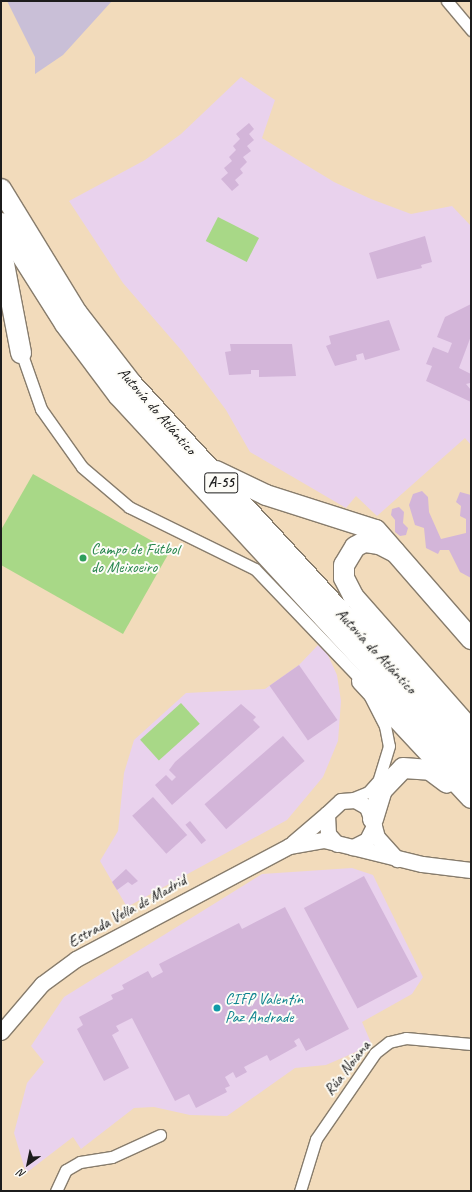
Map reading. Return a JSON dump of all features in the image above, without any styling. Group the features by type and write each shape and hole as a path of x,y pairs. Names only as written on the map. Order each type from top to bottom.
{"highway":[{"name":"Autovía do Atlántico","path":"1,189 77,314 180,440 471,754"},
{"name":"Autovía do Atlántico","path":"1,223 65,324 118,394 471,777"},
{"path":"1,248 21,353"},
{"path":"180,440 220,474 266,495 366,524 397,553 471,639"},
{"path":"397,553 379,544 364,542 348,554 344,578 353,596 471,730"},
{"path":"362,681 471,798"},
{"path":"373,823 388,781 409,767 439,775 471,802"}],"main road":[{"name":"Estrada Vella de Madrid","path":"1,1032 42,984 76,959 289,846 328,814 336,804 348,800"},
{"path":"348,800 367,807 378,837 397,859"},
{"path":"328,814 326,827 337,844"},
{"path":"353,847 367,840 373,823"},
{"name":"Estrada Vella de Madrid","path":"289,846 309,841 337,844 397,859 471,870"}],"street":[{"path":"447,1 471,30"},
{"path":"1,277 21,353 41,409 82,467 129,507 255,569 362,681 384,726 390,746 378,781 368,792 348,800"},
{"name":"Rúa Noiana","path":"300,1191 316,1139 375,1053 389,1042 406,1038 471,1044"},
{"path":"56,1191 66,1170 80,1162 112,1157 160,1135"}],"shaded area":[{"path":"7,1 112,1 63,55 35,74 35,57"},
{"path":"241,77 275,100 262,138 334,182 371,199 411,214 452,206 471,226 471,445 465,438 377,516 356,496 346,508 250,452 226,410 182,351 123,283 69,201 145,160 181,134"},
{"path":"318,645 327,653 337,675 341,701 338,741 323,777 287,820 127,907 100,861 118,831 124,773 134,740 186,693 265,689 299,665"},
{"path":"352,868 373,875 423,977 412,994 362,1022 372,1045 326,1065 295,1068 227,1116 190,1115 154,1107 134,1108 81,1149 73,1137 26,1173 14,1133 27,1083 44,1062 31,1046 64,997 262,874"}],"green space":[{"path":"218,217 259,238 247,262 206,241"},
{"name":"Campo de Fútbol do Meixoeiro","path":"33,474 170,551 123,634 1,565 1,530"},
{"path":"181,703 200,724 159,761 140,740"}],"building":[{"path":"249,123 254,129 249,134 254,140 247,146 251,151 243,157 247,162 240,169 243,173 235,180 239,185 232,191 221,179 228,173 224,168 232,161 229,157 236,150 233,146 240,139 236,134"},
{"path":"425,236 432,262 421,265 422,268 377,279 369,253"},
{"path":"471,304 471,336 459,368 471,374 470,383 466,384 471,390 471,402 426,381 432,366 426,364 433,347 448,353 452,343 437,337 445,317"},
{"path":"389,320 400,350 365,360 363,353 356,355 357,360 335,366 326,346 331,344 329,336"},
{"path":"230,344 292,344 296,376 259,377 259,370 251,370 251,374 229,375 225,352 231,351"},
{"path":"422,491 428,497 429,512 441,539 466,533 466,519 460,516 461,506 456,502 460,492 471,495 471,578 460,572 449,550 440,550 438,554 426,548 424,528 415,525 409,505 413,494"},
{"path":"399,507 404,512 403,523 408,528 406,535 400,536 395,532 395,520 391,515 392,509"},
{"path":"299,665 337,720 308,741 270,686"},
{"path":"241,704 256,717 253,720 260,727 172,805 155,785 166,775 172,781 176,777 169,770 175,762"},
{"path":"283,736 305,761 226,829 205,804"},
{"path":"153,797 187,835 166,854 132,816"},
{"path":"190,821 206,840 201,844 185,825"},
{"path":"126,869 138,881 132,885 128,882 117,890 112,882"},
{"path":"364,876 418,977 357,1009 304,908"},
{"name":"CIFP Valentín Paz Andrade","path":"285,907 349,1029 306,1051 299,1038 294,1041 297,1046 270,1061 267,1055 244,1067 247,1072 236,1078 233,1072 225,1077 230,1086 225,1088 227,1092 196,1108 189,1094 175,1101 132,1018 116,1026 119,1031 112,1035 129,1068 104,1081 77,1029 83,1025 79,1017 113,999 111,995 124,989 122,985 148,971 152,978 163,972 159,964 239,923 242,929"}],"place":[{"name":"Campo de Fútbol do Meixoeiro","path":"83,558"},
{"name":"CIFP Valentín Paz Andrade","path":"217,1008"}]}
